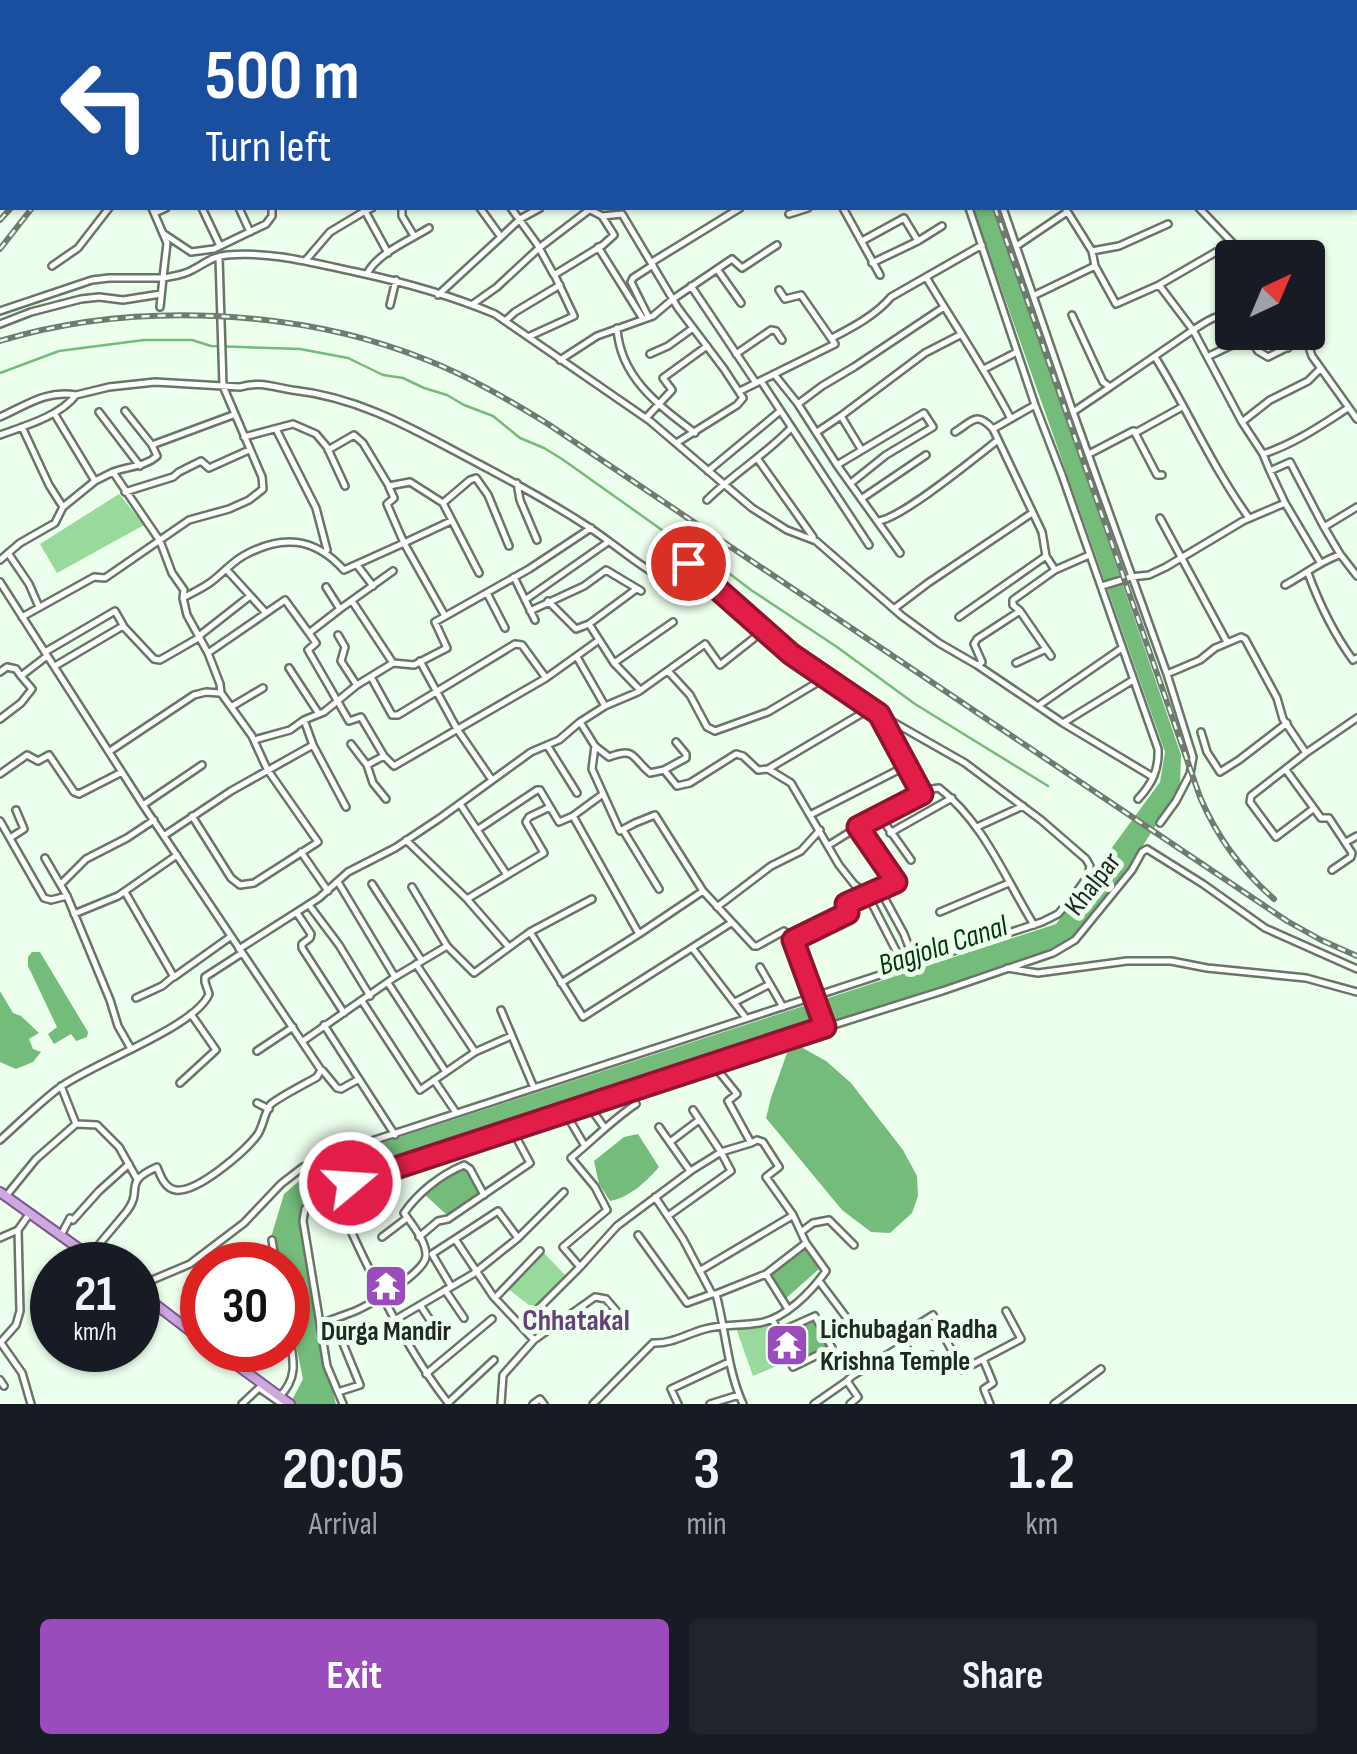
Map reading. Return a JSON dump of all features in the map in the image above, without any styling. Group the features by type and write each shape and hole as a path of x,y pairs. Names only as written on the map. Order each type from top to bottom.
{"main road":[{"path":"3,1194 71,1242"},
{"path":"160,1307 180,1322"},
{"path":"243,1372 283,1401"}],"street":[{"path":"52,266 78,248 107,210"},
{"path":"153,210 167,243 160,307"},
{"path":"203,210 220,246"},
{"path":"240,210 250,232"},
{"path":"163,233 191,252 220,246 266,224 272,210"},
{"path":"306,260 330,232 364,210"},
{"path":"368,210 388,254"},
{"path":"402,210 414,237"},
{"path":"481,210 501,237"},
{"path":"512,210 539,248 574,316 530,336"},
{"path":"438,295 520,220 537,210"},
{"path":"472,304 514,274 539,248 587,210"},
{"path":"554,275 614,235 602,216 590,210"},
{"path":"646,318 631,282 633,278 737,210"},
{"path":"789,214 802,210"},
{"path":"844,210 880,275"},
{"path":"970,210 1158,750 1153,778 1138,799"},
{"path":"1004,210 1193,758 1190,774 1160,823"},
{"path":"1018,245 1066,210 1092,251 1095,266 1116,304 1215,253"},
{"path":"1202,210 1230,240"},
{"path":"602,216 622,214 673,298 740,392 742,401 677,443"},
{"path":"862,241 904,218 918,242"},
{"path":"1092,251 1119,246 1168,224"},
{"path":"872,263 942,226"},
{"path":"367,274 374,262 429,228"},
{"path":"560,360 597,336 646,318 732,259 742,268 777,245"},
{"path":"831,339 855,326 891,297 982,245"},
{"path":"598,247 646,318"},
{"path":"0,311 92,280 163,278 190,272 218,256 264,254 396,280 472,304 530,336 646,418 752,508 787,530 816,541 938,643 1153,778"},
{"path":"22,617 94,577 105,578 189,520 229,509 263,489 262,477 223,386 218,256"},
{"path":"1034,295 1095,266"},
{"path":"717,269 741,303"},
{"path":"926,277 1010,417"},
{"path":"390,305 396,280"},
{"path":"505,321 560,285"},
{"path":"1159,285 1193,330 1320,562"},
{"path":"691,286 869,545"},
{"path":"740,392 835,344 801,295 785,299 779,290"},
{"path":"0,324 82,299 123,300 162,294"},
{"path":"798,404 944,307"},
{"path":"1072,316 1103,382 1110,386"},
{"path":"1073,412 1215,317"},
{"path":"617,328 618,346 628,370 658,405 695,433"},
{"path":"650,354 694,328"},
{"path":"736,354 771,330 782,340"},
{"path":"817,432 925,353 960,335"},
{"path":"646,418 672,390 664,378 708,346"},
{"path":"1208,356 1219,350"},
{"path":"1258,350 1268,357 1284,350"},
{"path":"1310,350 1357,420"},
{"path":"984,369 1017,352"},
{"path":"1155,357 1228,489 1249,518"},
{"path":"1242,422 1270,400 1308,381 1320,369"},
{"path":"774,374 900,554"},
{"path":"0,417 40,396 76,395 109,386 155,382 240,387 252,382 348,400 517,483 669,582 688,563 791,654 879,714 964,763 1023,806 1086,859 1091,871 1058,914 1034,925 332,1154 303,1167 244,1223 198,1258 160,1279"},
{"path":"0,435 54,413 76,395"},
{"path":"993,429 1035,405"},
{"path":"1089,454 1182,406"},
{"path":"1262,454 1306,434 1348,407"},
{"path":"98,412 140,466"},
{"path":"0,560 20,542 56,522 63,506 95,481 126,466 148,463 157,456 126,412"},
{"path":"708,471 780,412"},
{"path":"54,413 95,481"},
{"path":"837,465 924,413 932,427 886,455 850,484"},
{"path":"152,445 234,415"},
{"path":"841,416 862,450"},
{"path":"955,432 981,418 993,429 1042,532 1046,556 1055,570"},
{"path":"244,437 292,424 316,434 345,486"},
{"path":"22,427 63,506"},
{"path":"707,500 790,428"},
{"path":"276,429 316,508 327,553"},
{"path":"1134,431 1157,475 1162,474"},
{"path":"328,450 354,434 363,443 394,496 387,504 404,543 445,616"},
{"path":"878,521 886,521 905,509 998,440"},
{"path":"126,492 173,477 202,462 209,468 249,450"},
{"path":"861,500 926,455"},
{"path":"756,458 816,541"},
{"path":"1270,471 1290,462 1324,528 1357,576"},
{"path":"112,472 160,541 184,590 187,614 208,653 221,693 318,842 254,882 240,886 192,816"},
{"path":"442,503 476,478 488,495 508,546"},
{"path":"388,486 410,482 442,503 479,573"},
{"path":"517,483 537,540"},
{"path":"1102,586 1149,575 1249,518 1285,503"},
{"path":"1324,528 1357,507"},
{"path":"894,609 1032,513"},
{"path":"1160,518 1228,642"},
{"path":"183,598 210,583 242,556 276,544 308,544 327,553 344,570 451,521"},
{"path":"254,740 290,730 394,664 414,665 448,648 434,622 591,528"},
{"path":"524,600 608,542"},
{"path":"8,553 39,607"},
{"path":"1285,585 1340,554"},
{"path":"1051,656 1012,600 1055,570 1088,555"},
{"path":"959,616 1046,556"},
{"path":"356,565 372,586"},
{"path":"226,569 266,614"},
{"path":"530,611 548,601 584,586 606,570 638,590 590,624 576,629 548,601"},
{"path":"309,634 393,572"},
{"path":"1308,572 1345,650 1353,660 1357,658"},
{"path":"514,577 535,620"},
{"path":"1,585 322,1070 336,1088 358,1079"},
{"path":"326,586 340,609"},
{"path":"487,593 505,628"},
{"path":"22,676 46,654 115,611 123,626 154,659 160,660 200,637 250,596"},
{"path":"208,653 285,600 316,643 308,650 349,721 361,717 384,756 391,765 399,766 546,678 599,640"},
{"path":"352,601 394,664"},
{"path":"977,665 982,662 974,644 977,640 1020,611"},
{"path":"614,663 673,622"},
{"path":"590,624 614,663 640,690"},
{"path":"54,667 123,626"},
{"path":"0,1140 61,1086 202,1006 209,998 206,977 328,891 348,872 406,840 520,760 559,740 604,706 640,690 704,644 720,665 762,628"},
{"path":"338,635 345,647 342,662 357,684"},
{"path":"1167,674 1228,642 1245,639 1277,698 1283,719 1306,753"},
{"path":"370,678 392,715 437,693 515,644 522,645 546,678"},
{"path":"1038,706 1122,647"},
{"path":"1016,663 1046,649"},
{"path":"577,657 604,706"},
{"path":"420,661 457,730 492,780"},
{"path":"0,672 10,667 32,689 0,719"},
{"path":"289,668 319,714"},
{"path":"668,671 690,695 707,728 715,731 768,712 825,678"},
{"path":"1062,723 1134,680"},
{"path":"231,707 262,688"},
{"path":"110,752 194,695 221,693"},
{"path":"664,770 674,783 682,786 736,754 762,771 871,708"},
{"path":"879,714 922,794"},
{"path":"1313,809 1276,837 1250,802 1251,796 1357,718"},
{"path":"304,720 313,746 346,807"},
{"path":"580,722 594,746 609,756 626,751 650,773 686,758 676,742"},
{"path":"1201,732 1207,752 1220,772 1287,723"},
{"path":"351,744 386,800"},
{"path":"547,745 577,793"},
{"path":"165,834 267,769 313,746"},
{"path":"594,746 592,769 603,794 620,831 623,830 659,889"},
{"path":"0,774 27,754 38,761 50,755 74,792 80,794 122,772"},
{"path":"366,765 384,756"},
{"path":"144,804 202,765"},
{"path":"810,814 906,766"},
{"path":"768,769 791,783 839,865 868,896 904,966"},
{"path":"1286,770 1320,818 1329,818 1352,853 1332,870"},
{"path":"829,844 936,788 952,798 977,828 1034,925"},
{"path":"476,830 538,790 559,822 603,794"},
{"path":"890,833 952,798"},
{"path":"460,804 507,875"},
{"path":"977,828 1023,806"},
{"path":"467,899 544,854 526,822 550,807"},
{"path":"10,838 24,829 16,810"},
{"path":"878,815 911,860"},
{"path":"573,816 639,934"},
{"path":"623,830 655,816 702,891 754,946 784,931 793,940 825,1027"},
{"path":"61,884 86,860 154,820"},
{"path":"0,821 44,898 67,896"},
{"path":"793,940 848,913 846,904 896,882 858,827"},
{"path":"717,907 772,866 801,851 820,830"},
{"path":"1346,842 1357,836"},
{"path":"406,840 509,946"},
{"name":"Khalpar","path":"344,1404 327,1366 303,1220 305,1209 320,1194 1053,952 1075,940 1147,849 1265,928 1357,970"},
{"path":"301,852 328,891"},
{"path":"74,914 125,892 178,855"},
{"path":"45,858 67,896 130,1048"},
{"path":"338,882 395,977"},
{"path":"372,884 476,1052"},
{"path":"940,912 1009,884"},
{"path":"412,887 447,946 474,974 530,932 592,899"},
{"path":"880,890 915,963"},
{"path":"561,983 702,891"},
{"path":"125,892 174,977"},
{"path":"309,905 370,996"},
{"path":"298,912 311,934 302,948 344,1013"},
{"path":"530,932 583,1017 731,923"},
{"path":"136,998 162,986 230,936"},
{"path":"303,1041 447,946"},
{"path":"694,948 746,1018"},
{"path":"1004,968 1038,974 1127,961 1171,962 1306,978 1357,992"},
{"path":"760,967 782,1006"},
{"path":"388,982 446,1072"},
{"path":"735,1002 770,984"},
{"path":"362,1002 420,1090 476,1052 512,1036"},
{"path":"502,1010 534,1088"},
{"path":"180,1083 216,1050 190,1014"},
{"path":"324,1025 395,1136"},
{"path":"257,1051 293,1026"},
{"path":"712,1063 737,1094 728,1101 751,1143"},
{"path":"100,1242 130,1208 136,1179 141,1174 156,1167 170,1188 194,1187 253,1140 270,1106 322,1070"},
{"path":"434,1080 456,1112"},
{"path":"61,1086 76,1124"},
{"path":"258,1103 269,1110"},
{"path":"580,1267 563,1247 607,1210 595,1186 571,1158 636,1104"},
{"path":"590,1106 604,1127"},
{"path":"668,1216 730,1171 693,1110"},
{"path":"566,1114 584,1146"},
{"path":"670,1142 700,1120"},
{"path":"3,1194 36,1158 76,1124 96,1125 119,1147 136,1179"},
{"path":"659,1127 690,1172"},
{"path":"420,1237 530,1163 516,1136"},
{"path":"521,1326 616,1226 721,1152 757,1140 762,1142 780,1168 766,1176 826,1271 819,1282 773,1320 724,1324 667,1344 652,1343 593,1404"},
{"path":"61,1235 70,1218 73,1220 129,1164"},
{"path":"320,1324 350,1314 382,1296 424,1262 420,1237 404,1210 420,1197 423,1189 462,1166 470,1168 484,1195"},
{"path":"393,1320 476,1271 518,1238 564,1192"},
{"path":"655,1197 714,1294 724,1324 732,1378 743,1404"},
{"path":"340,1204 353,1240 393,1320 449,1404 494,1360"},
{"path":"464,1318 432,1254 498,1211 518,1238"},
{"path":"0,1238 18,1230 30,1213"},
{"path":"700,1270 793,1215"},
{"path":"382,1237 407,1218"},
{"path":"802,1232 814,1223 829,1220 854,1245"},
{"path":"18,1230 20,1311 16,1325 0,1343 22,1373 31,1404"},
{"path":"638,1234 688,1303 766,1274 806,1242"},
{"path":"455,1239 495,1298 534,1340"},
{"path":"495,1298 540,1251"},
{"path":"766,1274 788,1308"},
{"path":"819,1282 855,1329"},
{"path":"501,1404 503,1375 534,1340 595,1297 606,1299 618,1314"},
{"path":"420,1305 440,1335"},
{"path":"953,1354 936,1362 932,1354 914,1362 903,1334 933,1315 962,1370 1020,1340 1006,1311"},
{"path":"773,1320 777,1333 793,1368 832,1348 815,1316 777,1333"},
{"path":"333,1319 360,1385 338,1392"},
{"path":"426,1374 492,1319"},
{"path":"814,1404 905,1344"},
{"path":"983,1359 994,1383 984,1390 990,1404"},
{"path":"678,1404 671,1389 729,1362"},
{"path":"1054,1404 1100,1368"},
{"path":"283,1401 293,1372"},
{"path":"848,1382 858,1398 850,1404"},
{"path":"242,1404 260,1386"},
{"path":"710,1404 739,1395"},
{"path":"532,1404 540,1399 544,1404"}],"shaded area":[{"path":"974,210 995,210 1181,755 1180,787 1094,923 1064,950 710,1069 319,1191 303,1207 304,1242 274,1242 272,1234 284,1194 320,1163 1056,924 1160,782 1165,752"},
{"path":"119,494 144,525 57,573 40,544"},
{"path":"32,952 40,952 88,1032 87,1037 76,1041 71,1034 54,1044 48,1034 57,1027 28,966"},
{"path":"0,991 13,1013 39,1033 29,1039 33,1049 41,1052 33,1062 16,1069 0,1062"},
{"path":"801,1047 826,1061 851,1083 903,1150 917,1176 918,1196 912,1213 890,1233 871,1232 842,1210 766,1118 787,1053"},
{"path":"638,1134 659,1167 631,1193 610,1201 599,1184 594,1161 624,1137"},
{"path":"464,1166 480,1192 448,1216 422,1192"},
{"path":"804,1248 819,1269 784,1300 769,1275"},
{"path":"543,1252 566,1276 534,1309 507,1288"},
{"path":"310,1274 336,1404 290,1404 303,1379 302,1372 310,1372"},
{"path":"814,1319 830,1347 793,1366 786,1332"},
{"path":"772,1322 788,1361 753,1376 736,1328"}],"waterway":[{"path":"0,373 59,351 144,340 192,340 211,346 300,349 348,358 383,375 403,378 447,395 493,416 520,438 562,459 915,704 1048,786"}],"railway":[{"path":"0,220 9,210"},
{"path":"0,249 30,210"},
{"path":"996,210 1200,797 1231,852 1274,899"},
{"path":"0,341 104,320 215,316 325,329 443,367 548,424 1287,921 1357,956"}],"place":[{"name":"Durga Mandir","path":"386,1286"},
{"name":"Lichubagan Radha Krishna Temple","path":"787,1345"}],"district":[{"name":"Chhatakal","path":"576,1321"}],"route":[{"path":"350,1183 825,1027 793,940 848,913 846,904 896,882 858,827 922,794 879,714 791,654 688,563"}],"water label":[{"name":"Bagjola Canal","path":"943,946"}]}
